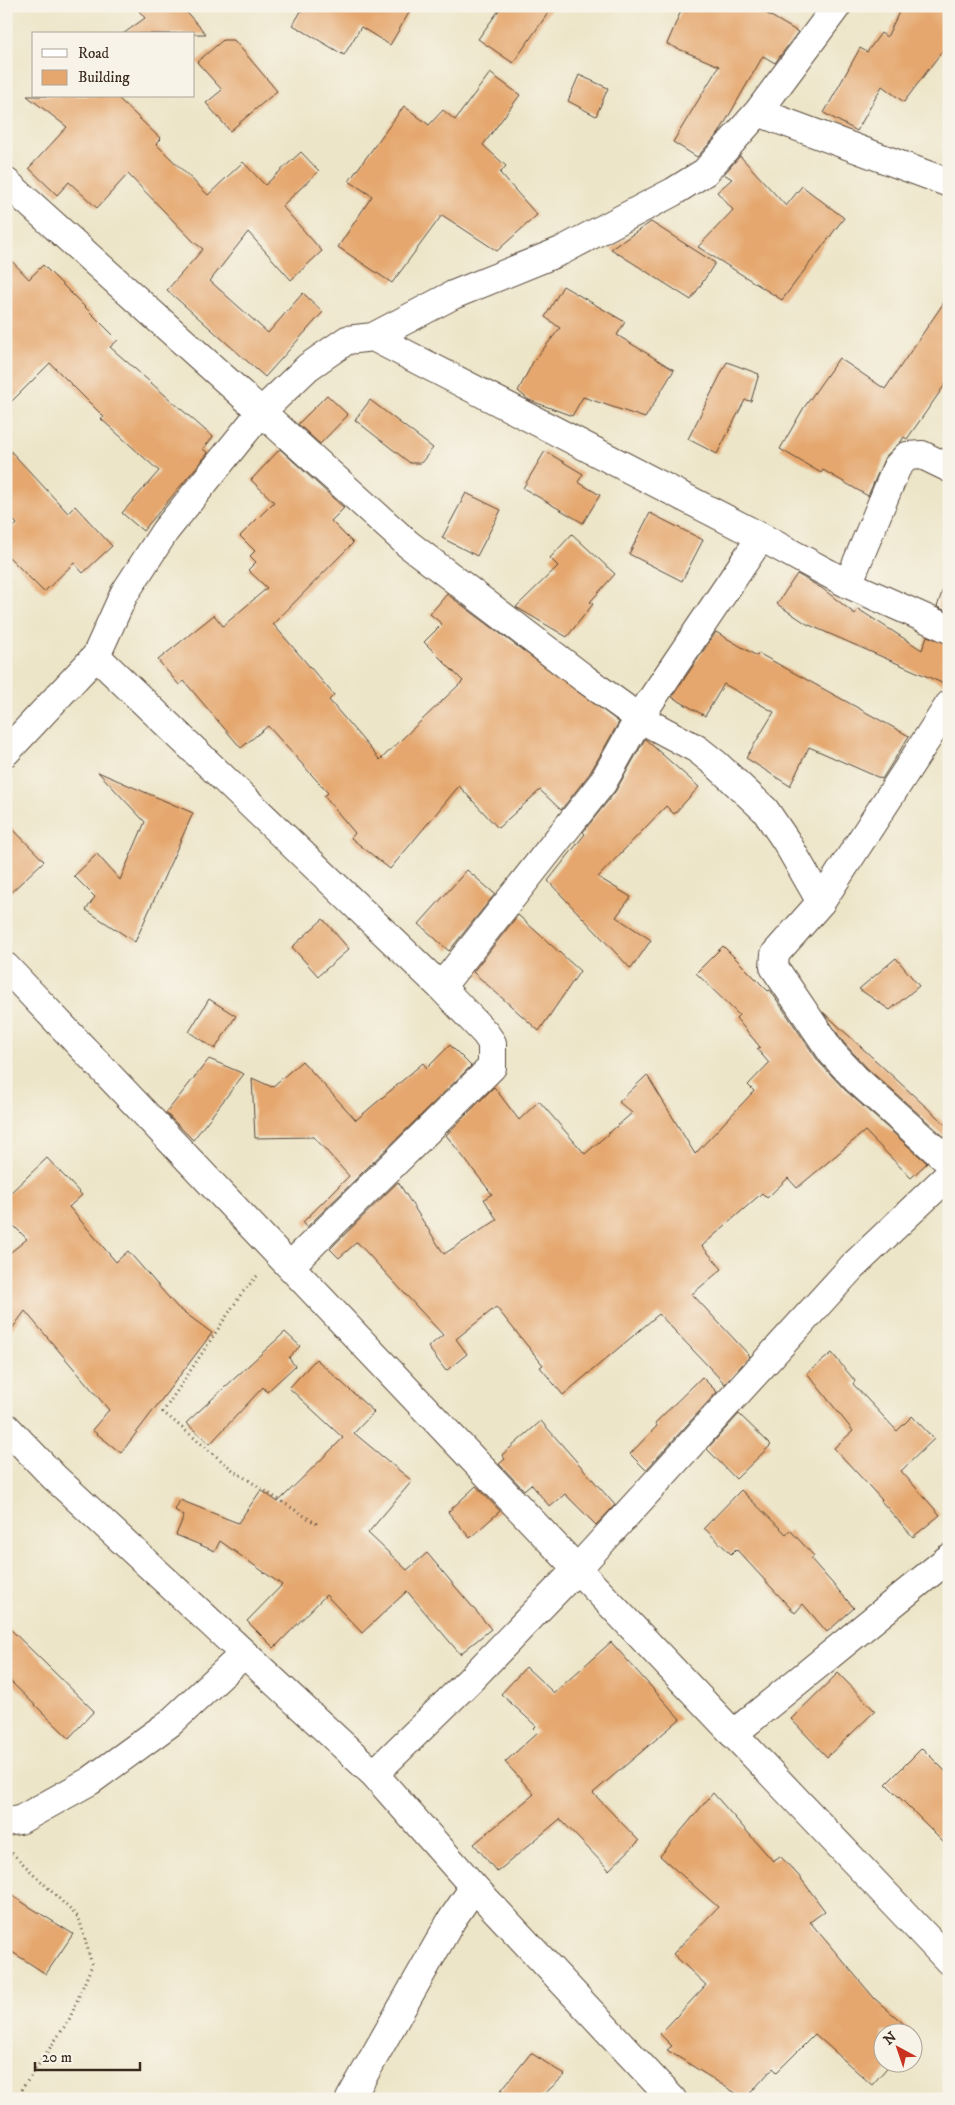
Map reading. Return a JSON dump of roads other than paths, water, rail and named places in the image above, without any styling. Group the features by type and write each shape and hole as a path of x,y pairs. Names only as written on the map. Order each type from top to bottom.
{"street":[{"path":"6,752 96,656 124,594 165,531 261,412 308,367 347,340 373,337 453,295 562,252 673,192 705,172 758,112 837,6"},
{"path":"758,112 949,184"},
{"path":"6,182 408,544 570,668 639,718 697,748 766,810 821,902"},
{"path":"373,337 761,537 848,584 949,629"},
{"path":"848,584 897,467 907,456 922,455 949,468"},
{"path":"442,986 603,782 639,718 761,537"},
{"path":"96,656 442,986 492,1043 492,1067 284,1259"},
{"path":"949,705 821,902 775,954 774,967 838,1060 856,1079 949,1162"},
{"path":"6,966 949,1961"},
{"path":"374,1774 470,1680 577,1569 852,1266 949,1175"},
{"path":"6,1428 54,1477 374,1774 474,1887 672,2099"},
{"path":"733,1734 949,1558"},
{"path":"6,1822 20,1820 90,1781 170,1722 244,1654"},
{"path":"350,2099 451,1921 474,1887"}]}
